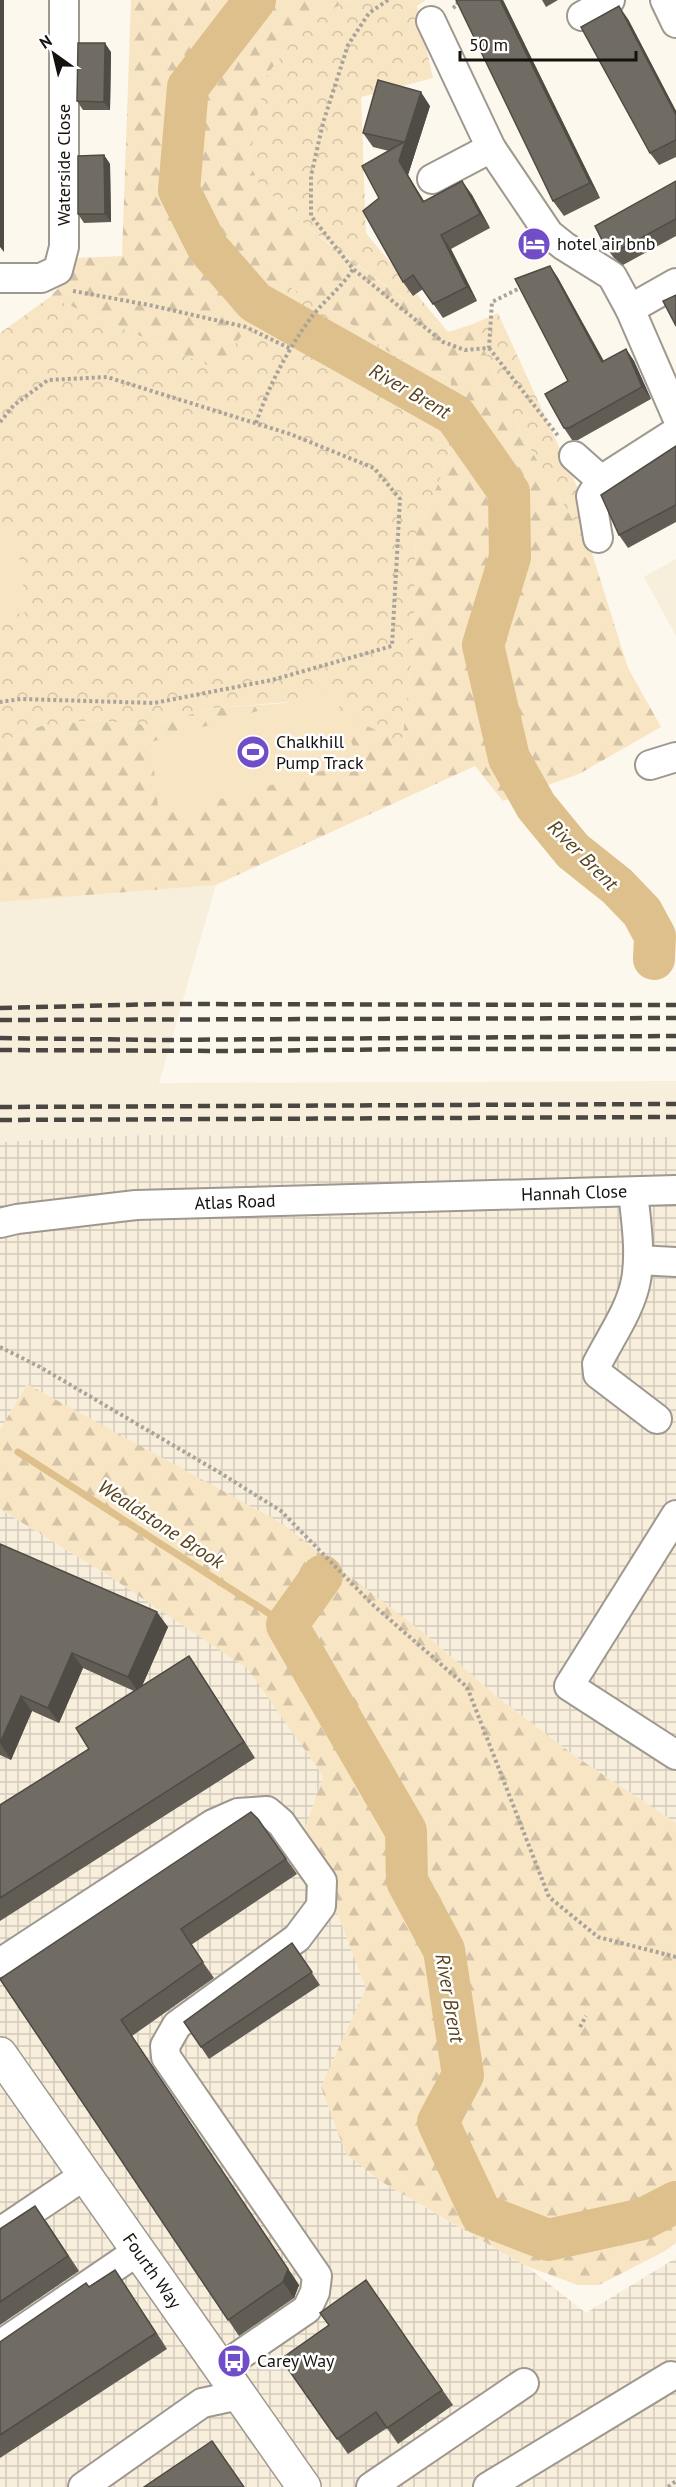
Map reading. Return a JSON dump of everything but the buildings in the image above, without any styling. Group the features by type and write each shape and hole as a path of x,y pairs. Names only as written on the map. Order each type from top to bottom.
{"main road":[{"name":"Fourth Way","path":"0,2054 304,2487"}],"street":[{"name":"Waterside Close","path":"40,278 58,270 64,247 64,0"},
{"path":"582,16 609,0"},
{"path":"665,0 676,23"},
{"path":"431,21 491,148 549,234 612,276 630,309 676,415"},
{"path":"432,179 491,148"},
{"path":"0,278 40,278"},
{"path":"630,309 676,283"},
{"path":"598,538 591,496 601,480 676,432"},
{"path":"574,456 601,480"},
{"name":"Hannah Close","path":"471,1196 676,1191"},
{"path":"633,1192 638,1260 636,1281 597,1364 598,1374 657,1419"},
{"name":"Atlas Road","path":"0,1223 16,1219 136,1205 471,1196"},
{"path":"638,1260 676,1262"},
{"path":"676,1515 569,1686 676,1755"},
{"path":"0,1963 213,1824 237,1813 267,1811 281,1823 322,1881 321,1906 309,1926 297,1938 177,2025 165,2046 166,2056 317,2276 315,2292 307,2309 221,2368"},
{"path":"0,2232 85,2175"},
{"path":"0,2344 138,2251"},
{"path":"488,2487 671,2376"},
{"path":"371,2487 524,2383"},
{"path":"83,2487 202,2403 239,2395"}],"path":[{"path":"388,0 369,14 348,45 323,123 311,176 311,216 353,269 443,342 465,350 489,348"},
{"path":"256,423 266,395 291,349 314,315 353,269"},
{"path":"40,278 68,290 246,327 291,349"},
{"path":"532,282 492,302 489,348 574,456"},
{"path":"0,422 14,405 48,380 107,377 290,434 374,468 400,499 392,646 272,680 154,703 21,699 0,702"},
{"path":"0,1347 40,1367 281,1511 372,1604 467,1687 549,1897 598,1937 676,1957"},
{"path":"580,2027 586,2016"},
{"path":"668,2487 676,2481"}],"shaded area":[{"path":"676,559 676,636 644,577"},
{"path":"216,885 159,1083 676,1081 676,1137 443,1138 145,1135 0,1142 0,902"},
{"path":"145,1135 443,1138 676,1137 676,1823 575,1756 495,1695 420,1630 26,1385 0,1430 0,1142"},
{"path":"0,1509 109,1576 249,1669 323,1776 305,1829 366,1988 322,2087 382,2182 526,2266 586,2313 676,2258 676,2487 0,2487"}],"green space":[{"path":"131,0 351,0 307,21 265,78 249,161 259,184 318,236 448,332 473,324 521,433 591,550 628,668 661,727 579,774 503,801 475,766 216,885 0,902 0,742 41,726 92,720 150,725 214,708 303,702 360,715 402,742 413,647 416,535 448,460 451,381 393,355 330,309 216,369 50,297 69,277 75,258 122,256"},
{"path":"351,0 426,0 417,6 433,78 361,97 366,233 448,332 315,233 259,184 249,161 265,78 307,21"},
{"path":"282,283 330,309 393,355 451,381 448,460 416,535 413,647 402,743 314,700 214,708 150,725 92,720 41,726 0,742 0,333 50,297 216,369"},
{"path":"498,313 594,524 591,550 521,433 473,324"},
{"path":"14,522 27,612 0,617 0,524"},
{"name":"Chalkhill Pump Track","path":"333,689 358,761 159,816 151,742"},
{"path":"27,1384 278,1521 420,1630 495,1695 575,1756 676,1823 676,2243 599,2285 578,2285 526,2266 382,2182 346,2154 321,2087 366,1988 305,1829 323,1776 248,1669 109,1576 0,1509 0,1430"}],"waterway":[{"name":"River Brent","path":"255,0 188,87 179,190 208,248 255,302 455,415 509,492 510,557 483,645 509,758 536,806 573,851 617,886 642,912 655,936 654,959"},
{"name":"Wealdstone Brook","path":"18,1452 287,1625"},
{"name":"River Brent","path":"322,1576 287,1625 406,1831 407,1881 444,1950 463,2075 438,2122 481,2214 548,2240 643,2219 676,2202"}],"railway":[{"path":"0,1008 163,1004 676,1005"},
{"path":"0,1020 676,1018"},
{"path":"0,1038 158,1040 676,1036"},
{"path":"0,1050 676,1049"},
{"path":"0,1107 676,1104"},
{"path":"0,1120 676,1117"}],"place":[{"name":"hotel air bnb","path":"534,244"},
{"name":"Chalkhill Pump Track","path":"253,752"},
{"name":"Carey Way","path":"234,2361"}]}
